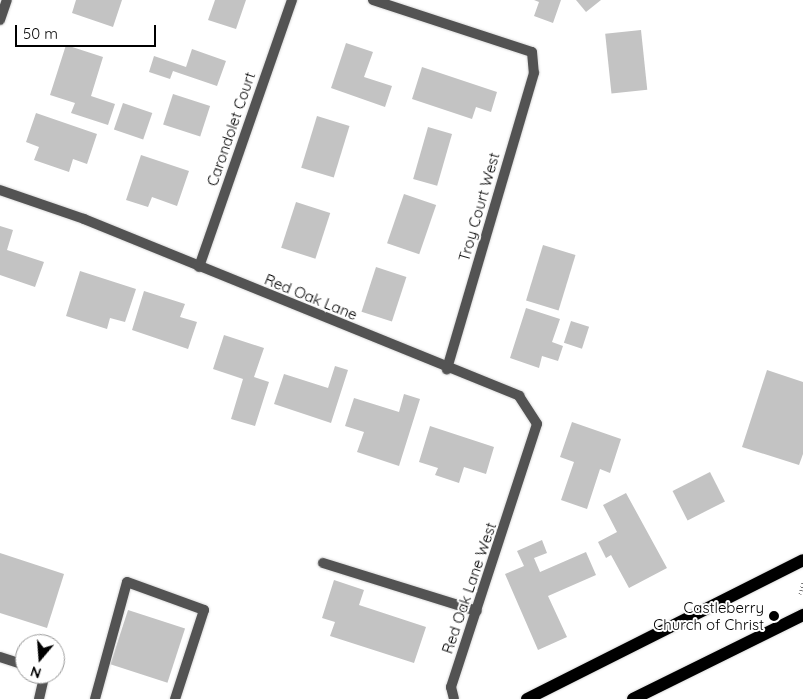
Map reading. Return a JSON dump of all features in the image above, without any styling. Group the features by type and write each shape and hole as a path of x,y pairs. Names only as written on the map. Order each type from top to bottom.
{"main road":[{"path":"526,699 803,560"},
{"path":"633,699 803,615"}],"street":[{"path":"0,20 7,0"},
{"name":"Carondolet Court","path":"199,267 292,0"},
{"name":"Troy Court West","path":"373,0 532,52 534,73 447,369"},
{"name":"Red Oak Lane","path":"0,190 75,216 447,369 519,396 537,424 519,486"},
{"name":"Red Oak Lane West","path":"454,699 451,686 519,486"},
{"path":"323,563 477,611"},
{"path":"95,699 127,582 204,610 175,699"},
{"path":"0,658 15,662"},
{"path":"39,699 43,684"}],"path":[{"path":"800,594 803,582"}],"building":[{"path":"76,0 122,0 113,27 72,13"},
{"path":"215,0 246,0 236,29 208,20"},
{"path":"534,0 561,0 553,23 534,16 539,2"},
{"path":"576,0 601,0 586,12"},
{"path":"641,30 647,90 611,93 605,34"},
{"path":"346,43 373,52 364,77 392,86 385,107 331,88"},
{"path":"66,45 103,57 91,96 115,104 108,125 71,113 75,103 50,95"},
{"path":"192,49 226,61 217,86 173,71 170,79 149,72 154,56 186,67"},
{"path":"422,67 497,92 491,112 476,107 472,119 412,99"},
{"path":"173,94 210,106 200,136 163,124"},
{"path":"123,103 152,113 143,140 114,129"},
{"path":"36,113 97,134 87,164 73,159 69,172 34,160 39,147 26,142"},
{"path":"317,116 350,126 334,178 301,168"},
{"path":"428,127 452,134 437,186 413,179"},
{"path":"141,155 189,171 177,206 152,197 148,207 126,200"},
{"path":"404,194 436,205 419,254 387,243"},
{"path":"296,202 330,213 315,259 281,248"},
{"path":"0,226 13,230 7,250 44,262 35,287 0,275"},
{"path":"543,245 576,255 559,310 526,300"},
{"path":"376,267 406,277 392,322 361,312"},
{"path":"80,271 136,289 125,322 110,318 107,329 66,316"},
{"path":"144,291 185,304 180,317 197,322 188,349 132,330"},
{"path":"526,308 560,319 552,342 563,346 558,361 542,356 539,368 510,358"},
{"path":"571,321 589,327 582,349 564,343"},
{"path":"224,335 264,348 254,377 269,382 255,426 231,419 243,379 213,369"},
{"path":"335,366 348,370 331,423 274,404 284,374 328,388"},
{"path":"767,370 803,382 803,454 799,465 742,447"},
{"path":"404,394 420,399 399,466 357,452 364,432 345,426 354,398 399,412"},
{"path":"572,422 621,439 610,473 600,469 587,509 561,500 574,462 560,457"},
{"path":"430,426 494,447 486,474 464,467 459,483 435,475 438,468 419,462"},
{"path":"710,472 725,501 688,520 673,491"},
{"path":"626,493 667,568 629,588 611,555 606,558 598,542 617,532 603,505"},
{"path":"542,540 547,553 534,558 540,572 586,552 596,575 548,596 567,637 538,650 505,574 524,566 517,551"},
{"path":"0,553 64,574 47,628 0,613"},
{"path":"334,580 364,590 359,605 426,627 414,663 330,636 335,622 322,618"},
{"path":"128,610 185,629 167,683 110,664"}],"place":[{"name":"Castleberry Church of Christ","path":"774,616"}]}
